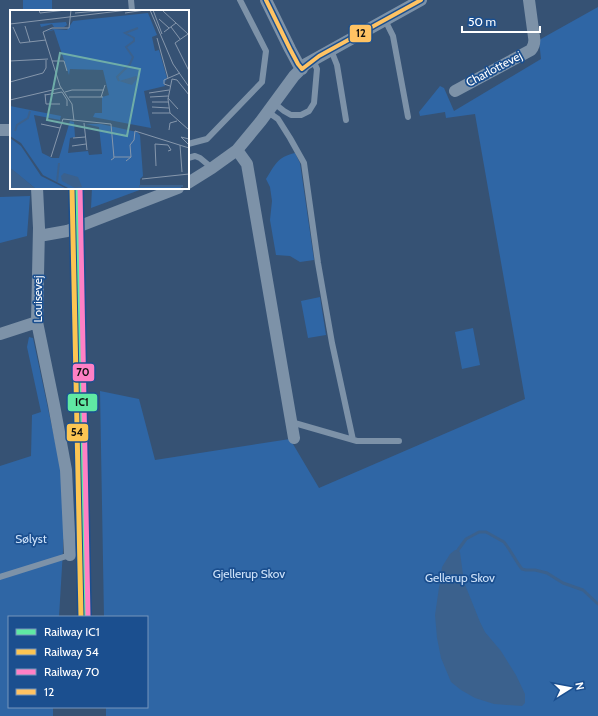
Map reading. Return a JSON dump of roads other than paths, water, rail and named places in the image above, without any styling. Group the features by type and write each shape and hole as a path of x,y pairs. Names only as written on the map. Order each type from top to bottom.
{"street":[{"path":"266,0 298,64 302,68"},
{"path":"189,182 238,150 294,76 302,68 313,60 421,0"},
{"name":"Charlottevej","path":"455,91 531,50 535,42 529,0"},
{"path":"238,150 247,164 294,438"},
{"name":"Louisevej","path":"37,189 39,236 37,322 66,470 70,555"},
{"path":"39,236 67,231 175,189"},
{"path":"0,334 37,322"}],"lane":[{"path":"131,0 132,10"},
{"path":"189,144 207,140 262,82 266,51 240,0"},
{"path":"385,20 393,36 408,117"},
{"path":"331,50 337,65 346,120"},
{"path":"271,107 291,115 301,115 309,111 314,103 317,69 313,60"},
{"path":"271,107 304,163 318,263 331,336 353,440"},
{"path":"189,158 195,156 200,158 212,168"},
{"path":"291,422 357,441 399,441"},
{"path":"0,577 70,555"}],"waterway":[{"path":"458,550 466,539 479,532 486,532 504,542 522,569 547,573 563,583 583,590 598,604"}],"rail line":[{"name":"54","path":"72,189 81,616"},
{"name":"IC1","path":"78,189 87,616"},
{"name":"70","path":"80,189 88,616"}],"park label":[{"name":"Sølyst","path":"31,539"},
{"name":"Gjellerup Skov","path":"249,574"},
{"name":"Gellerup Skov","path":"460,578"}]}
